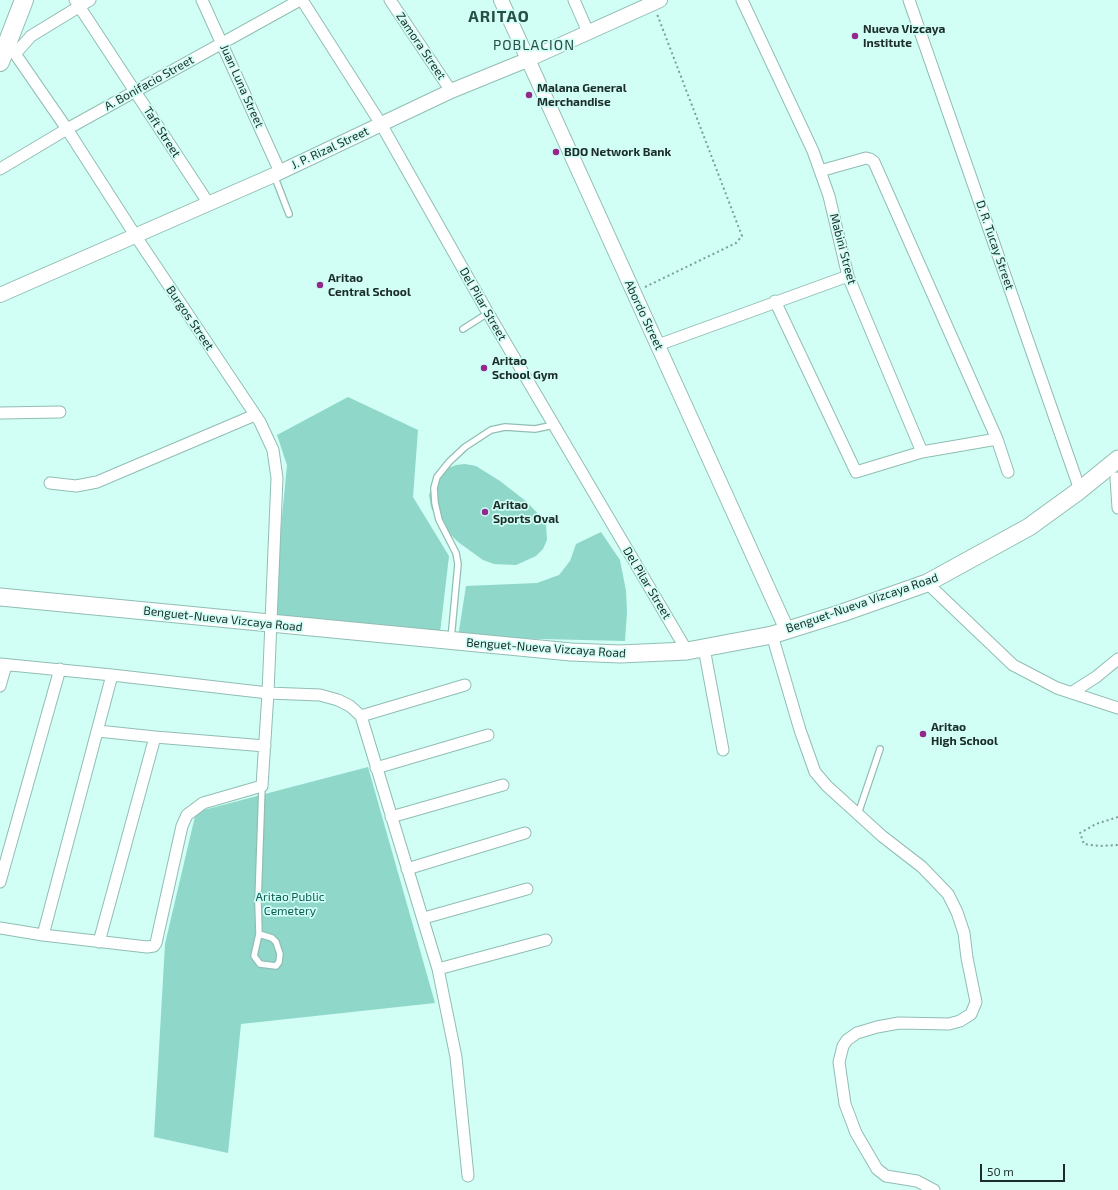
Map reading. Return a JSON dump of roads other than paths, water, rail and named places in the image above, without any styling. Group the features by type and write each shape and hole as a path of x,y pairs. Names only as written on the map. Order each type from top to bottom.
{"highway":[{"path":"7,53 24,0"}],"main road":[{"name":"Benguet-Nueva Vizcaya Road","path":"0,597 451,642 571,652 620,654 695,650 780,632 842,613 927,583 1029,527 1080,490 1118,459"}],"street":[{"path":"7,53 77,4 90,0"},
{"name":"Juan Luna Street","path":"202,0 222,43 277,173"},
{"name":"A. Bonifacio Street","path":"0,169 67,129 301,0"},
{"name":"Del Pilar Street","path":"301,0 381,124 488,313 554,425 695,650 723,750"},
{"name":"Zamora Street","path":"390,0 451,91"},
{"name":"Abordo Street","path":"501,0 658,345 780,632"},
{"path":"574,0 588,32"},
{"name":"Mabini Street","path":"742,0 813,151 829,196 848,276 922,452"},
{"name":"D. R. Tucay Street","path":"909,0 1080,490"},
{"name":"J. P. Rizal Street","path":"0,295 209,204 451,91 527,60 648,3"},
{"name":"Taft Street","path":"77,4 136,91 209,204"},
{"name":"Burgos Street","path":"7,53 67,129 135,235 255,415 273,450 276,465 268,693 262,786"},
{"path":"820,171 866,158 874,162 997,439 1008,472"},
{"path":"658,345 848,276"},
{"path":"775,302 856,472 922,452 997,439"},
{"path":"0,413 60,412"},
{"path":"50,483 76,486 97,482 255,415"},
{"path":"1098,476 1117,478 1118,508"},
{"path":"927,583 1013,665 1028,674 1071,693 1118,708"},
{"path":"780,632 800,730 815,772 826,786 922,867 948,894 957,912 964,933 967,958 976,1002 975,1008 971,1014 960,1021 949,1024 899,1023 877,1027 857,1033 843,1046 839,1062 845,1104 853,1126 877,1169 886,1176 917,1181 934,1190"},
{"path":"1071,693 1096,677 1118,659"},
{"path":"0,686 3,664 60,669 268,693 320,695 338,700 350,706 361,716 407,869 424,918 438,969 456,1057 468,1176"},
{"path":"0,882 60,669"},
{"path":"43,935 112,675"},
{"path":"361,716 465,685"},
{"path":"98,731 264,746"},
{"path":"376,768 488,735"},
{"path":"99,942 155,737"},
{"path":"391,817 503,785"},
{"path":"0,928 99,942 149,947 155,945 182,826 187,815 203,803 262,786"},
{"path":"407,869 525,833"},
{"path":"424,918 527,889"},
{"path":"438,969 546,940"}],"lane":[{"path":"277,173 289,214"},
{"path":"463,329 488,313"},
{"path":"451,642 458,564 456,553 439,520 435,503 434,488 437,477 449,462 465,447 491,430 505,427 535,429 554,425"},
{"path":"858,814 880,748"},
{"path":"259,934 272,938 276,942 280,954 279,962 276,966 260,964 255,959 255,948 259,934 258,902 262,786"}],"place":[{"name":"Nueva Vizcaya Institute","path":"855,36"},
{"name":"Malana General Merchandise","path":"529,95"},
{"name":"BDO Network Bank","path":"556,152"},
{"name":"Aritao Central School","path":"320,285"},
{"name":"Aritao School Gym","path":"484,368"},
{"name":"Aritao Sports Oval","path":"485,512"},
{"name":"Aritao High School","path":"923,734"}],"district":[{"name":"ARITAO","path":"499,17"},
{"name":"POBLACION","path":"534,45"}],"park label":[{"name":"Aritao Public Cemetery","path":"290,904"}]}
